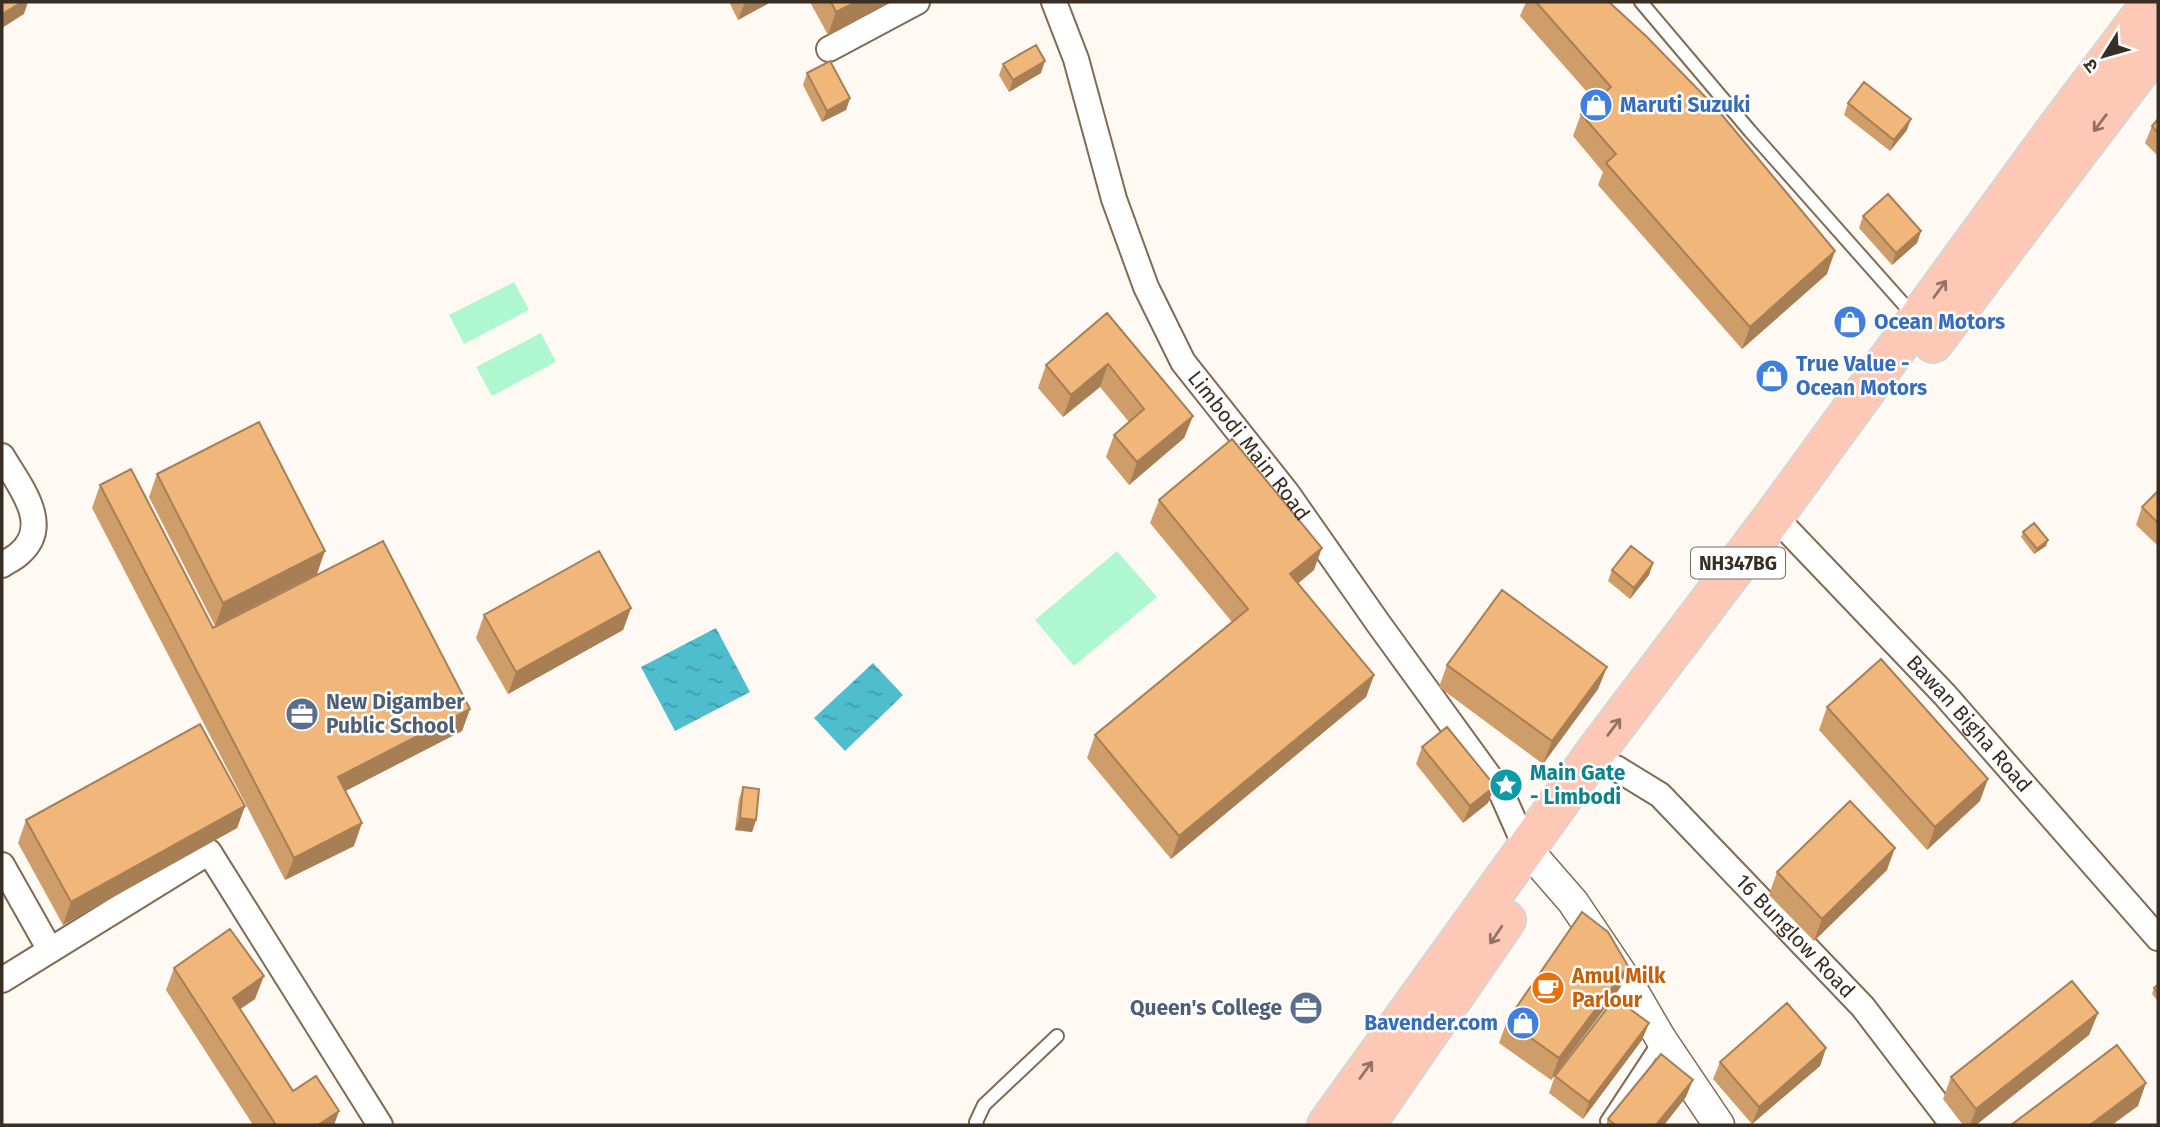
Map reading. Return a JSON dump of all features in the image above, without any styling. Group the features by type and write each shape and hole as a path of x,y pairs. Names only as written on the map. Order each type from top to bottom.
{"main road":[{"name":"NH347BG","path":"1326,1125 1534,857 1616,768 1917,320 2152,2"},
{"name":"NH347BG","path":"1365,1125 1534,857 1594,754 1782,524 2158,49"}],"street":[{"path":"829,49 916,2"},
{"name":"Limbodi Main Road","path":"1054,2 1076,60 1114,199 1146,287 1183,362 1287,493 1502,794 1534,857"},
{"path":"2,456 32,508 34,532 21,552 2,565"},
{"name":"Bawan Bigha Road","path":"1782,524 1945,695 2158,939"},
{"name":"16 Bunglow Road","path":"1616,768 1660,795 1863,1007 1953,1125"},
{"path":"2,980 209,852 380,1125"},
{"path":"1534,857 1573,902 1626,1002 1661,1039 1718,1125"},
{"path":"2,865 50,950"}],"lane":[{"path":"1641,2 1750,131 1917,320"},
{"path":"977,1125 984,1104 1057,1036"},
{"path":"1607,1121 1661,1039"}],"green space":[{"path":"514,282 529,310 464,344 449,315"},
{"path":"541,333 556,362 492,396 476,367"},
{"path":"1117,551 1157,597 1074,666 1035,620"}],"water":[{"path":"716,628 750,692 675,731 641,667"},
{"path":"873,663 903,695 845,751 814,718"}],"building":[{"path":"2,2 22,2 2,14"},
{"path":"831,2 856,2 836,12"},
{"path":"1536,2 1609,2 1717,109 1835,251 1750,327 1606,163 1616,154 1581,114 1611,87"},
{"path":"1036,45 1045,61 1013,80 1003,64"},
{"path":"830,61 850,98 827,111 807,73"},
{"path":"1864,82 1911,119 1894,140 1848,103"},
{"path":"2158,119 2158,133 2152,126"},
{"path":"1888,194 1921,231 1896,253 1863,216"},
{"path":"1107,313 1193,416 1137,462 1114,435 1144,409 1108,364 1071,395 1046,365"},
{"path":"259,422 325,551 223,603 157,474"},
{"path":"1232,439 1322,548 1290,574 1374,675 1179,836 1095,735 1248,609 1159,500"},
{"path":"131,469 213,628 383,541 470,709 338,777 362,823 294,858 100,485"},
{"path":"2158,491 2158,523 2142,507"},
{"path":"2034,523 2048,540 2037,549 2023,532"},
{"path":"1631,546 1653,563 1634,588 1612,570"},
{"path":"599,551 631,608 516,672 484,615"},
{"path":"1502,590 1607,667 1552,741 1447,665"},
{"path":"1881,659 1988,779 1935,827 1827,707"},
{"path":"200,724 245,806 71,902 26,820"},
{"path":"1447,727 1495,786 1470,806 1422,747"},
{"path":"743,787 759,789 756,820 740,818"},
{"path":"1850,801 1895,848 1822,919 1777,872"},
{"path":"1582,912 1608,932 1628,966 1559,1058 1507,1021"},
{"path":"230,929 264,976 233,998 293,1091 316,1076 339,1111 318,1125 276,1125 174,968"},
{"path":"2072,981 2098,1013 1976,1109 1951,1077"},
{"path":"1615,998 1649,1023 1589,1102 1555,1076"},
{"path":"1787,1003 1826,1048 1759,1107 1720,1062"},
{"path":"2117,1045 2146,1083 2090,1125 2011,1125"},
{"path":"1661,1054 1693,1080 1656,1125 1615,1125 1608,1119"}],"place":[{"name":"Maruti Suzuki","path":"1596,105"},
{"name":"Ocean Motors","path":"1850,322"},
{"name":"True Value - Ocean Motors","path":"1772,376"},
{"name":"New Digamber Public School","path":"302,714"},
{"name":"Main Gate - Limbodi","path":"1506,785"},
{"name":"Amul Milk Parlour","path":"1548,988"},
{"name":"Queen's College","path":"1306,1008"},
{"name":"Bavender.com","path":"1523,1023"}]}
